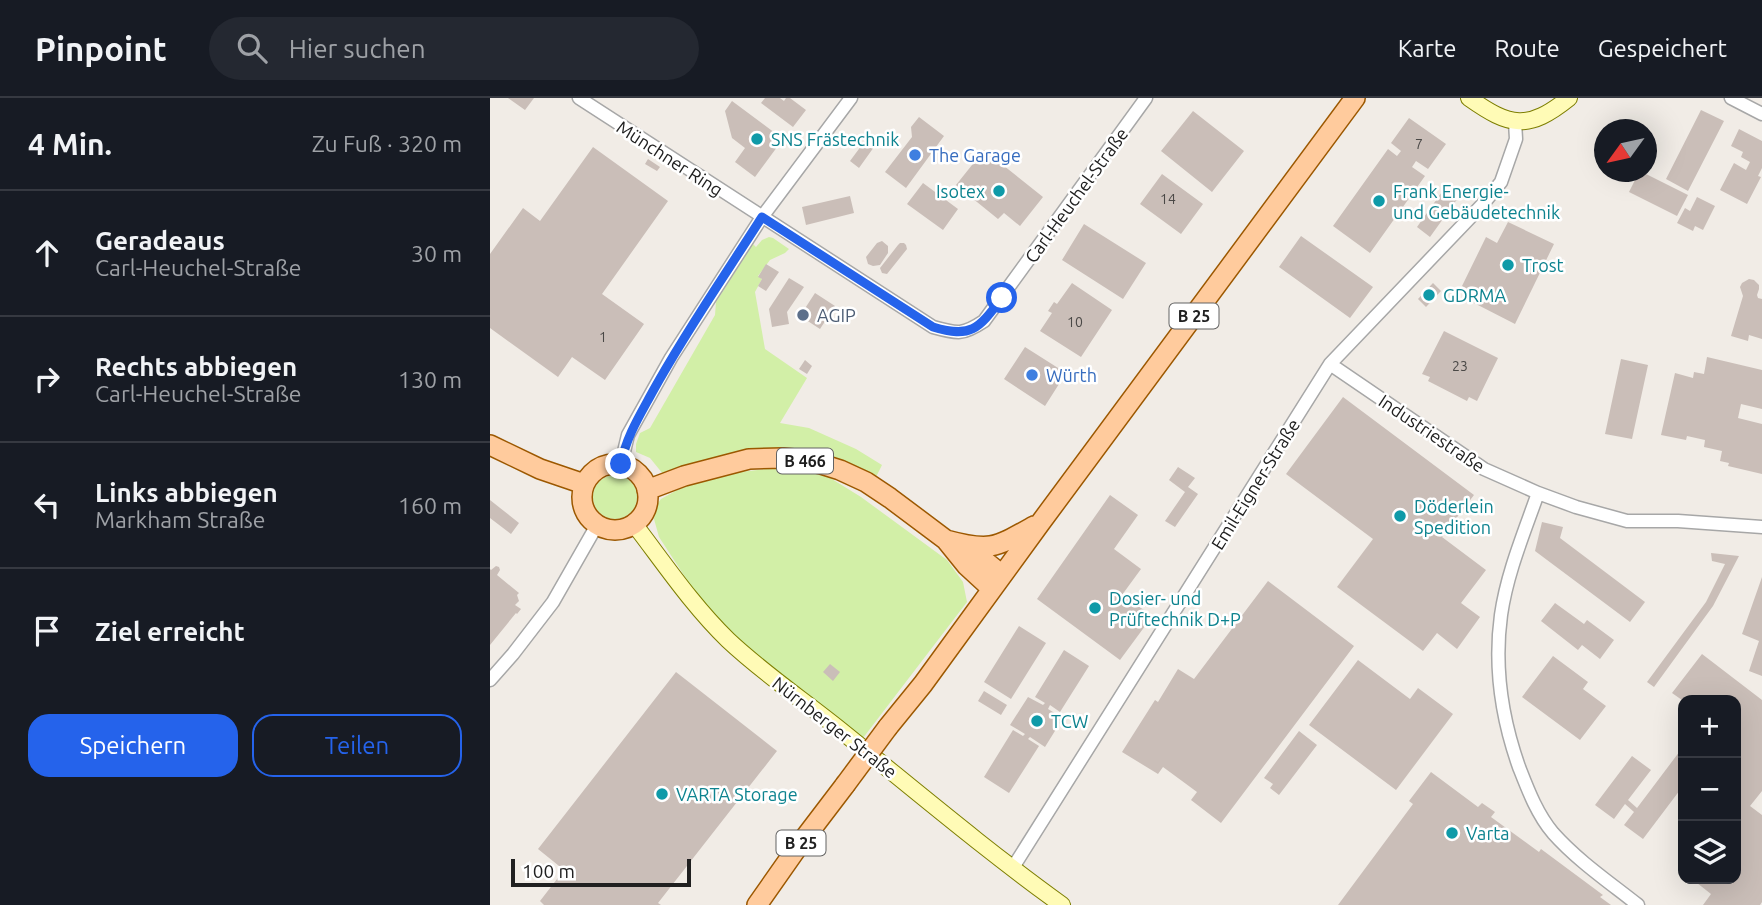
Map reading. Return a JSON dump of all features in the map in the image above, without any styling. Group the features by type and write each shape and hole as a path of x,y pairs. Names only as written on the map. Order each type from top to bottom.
{"main road":[{"path":"1351,104 1364,98"},
{"path":"1469,98 1491,114 1515,122 1542,116 1569,98"},
{"name":"B 25","path":"757,905 1351,104"},
{"path":"490,445 540,469 584,484"},
{"name":"B 466","path":"647,490 684,476 749,459 804,460 840,470 866,482 946,540 967,566 997,582"},
{"path":"610,464 621,464 630,467 644,480 648,499 646,509 634,524 616,530 597,525 589,517 583,507 582,495 584,484 590,475 610,464"},
{"name":"B 466","path":"946,540 979,548 994,546 1041,522"},
{"name":"Nürnberger Straße","path":"634,524 701,611 729,640 765,672 817,710 1012,869 1062,905"},
{"name":"B 466","path":"965,545 997,582"}],"street":[{"name":"Münchner Ring","path":"579,98 762,217"},
{"path":"621,464 628,435 671,358 762,217 851,98"},
{"name":"Carl-Heuchel-Straße","path":"762,217 933,327 951,332 970,331 984,321 1002,298 1146,98"},
{"path":"1731,98 1762,114"},
{"name":"Emil-Eigner-Straße","path":"1012,869 1330,364 1501,182 1516,139 1515,122"},
{"name":"Industriestraße","path":"1330,364 1484,469 1538,493 1627,521 1678,521 1762,527"},
{"path":"1538,493 1512,568 1501,614 1498,660 1502,704 1512,747 1533,800 1552,831 1580,859 1638,905"},
{"path":"490,680 552,602 597,525"}],"green space":[{"path":"769,237 789,249 770,260 758,276 762,279 755,292 765,349 807,378 780,423 809,428 856,449 882,465 875,479 831,456 793,450 663,474 650,458 636,452 640,433 650,428 715,315 716,302 753,244 756,247"},
{"path":"783,467 827,476 861,497 947,560 963,582 967,602 863,738 767,668 704,606 659,537 654,519 655,507 661,499 679,489 723,474"},
{"path":"615,475 624,476 631,481 636,488 636,506 631,513 624,518 615,519 606,518 599,513 594,506 593,497 594,488 599,481 606,476"}],"building":[{"path":"508,98 534,98 525,110"},
{"path":"765,98 780,98 784,101 790,98 806,110 793,127 761,103"},
{"name":"SNS Frästechnik","path":"732,101 783,139 755,177 735,162 745,148 732,138 725,111"},
{"path":"1701,110 1724,121 1688,191 1666,179"},
{"path":"1193,111 1244,151 1212,192 1161,151"},
{"name":"The Garage","path":"919,117 944,136 906,188 885,172 912,137 911,127"},
{"name":"Frank Energie- und Gebäudetechnik","path":"1409,118 1446,144 1428,169 1416,161 1412,167 1425,176 1370,253 1333,226 1388,149 1397,156 1401,151 1391,143"},
{"path":"1739,129 1762,141 1762,168 1758,176 1761,177 1747,204 1720,190 1734,163 1746,170 1750,162 1741,157 1743,152 1731,146"},
{"path":"870,134 879,140 859,168 850,161"},
{"path":"593,147 668,201 602,294 644,324 605,380 572,357 558,377 490,328 490,254 523,208 540,221"},
{"name":"Isotex","path":"984,150 1043,197 1020,226 1004,213 998,219 956,185"},
{"path":"648,159 660,167 657,171 645,164"},
{"path":"1162,174 1203,204 1181,234 1140,204"},
{"path":"1657,180 1688,195 1677,216 1629,192 1634,182 1657,182"},
{"path":"923,183 958,209 943,230 907,204"},
{"path":"1444,189 1458,198 1430,237 1417,227"},
{"path":"850,196 854,213 806,225 802,207"},
{"path":"1697,197 1715,206 1703,230 1695,226 1693,231 1677,223 1685,208 1690,211"},
{"name":"Trost","path":"1508,222 1554,244 1515,324 1474,303 1478,294 1462,286 1486,237 1497,243"},
{"path":"1084,224 1146,263 1123,299 1062,260"},
{"path":"1301,236 1373,287 1350,318 1279,267"},
{"path":"882,241 888,246 888,253 880,265 868,264 866,257 877,243"},
{"path":"900,243 904,243 907,249 887,274 882,273 880,268"},
{"path":"766,264 779,272 766,291 758,286 762,279 758,277"},
{"path":"789,278 804,287 787,312 789,324 772,327 769,309"},
{"path":"1749,279 1759,285 1757,295 1762,299 1762,339 1749,335 1748,341 1731,336 1743,296 1740,287"},
{"path":"1072,283 1112,310 1081,357 1040,331 1052,313 1048,311 1054,302 1057,304"},
{"name":"GDRMA","path":"1433,283 1441,291 1426,307 1418,299"},
{"path":"815,293 835,306 820,329 800,316"},
{"path":"1444,331 1498,358 1477,401 1469,397 1467,401 1428,381 1430,377 1422,374"},
{"path":"1025,347 1066,373 1045,406 1004,379"},
{"path":"1707,357 1762,370 1762,409 1741,404 1738,418 1762,424 1762,474 1728,466 1729,463 1720,461 1722,451 1704,447 1705,440 1687,436 1686,440 1661,435 1675,373 1693,378 1694,372 1704,374"},
{"path":"1621,359 1648,365 1632,439 1605,434"},
{"path":"805,360 812,366 807,374 799,369"},
{"name":"Döderlein Spedition","path":"1343,397 1474,495 1442,537 1486,570 1461,603 1480,617 1457,649 1437,633 1423,651 1337,587 1373,539 1286,474"},
{"path":"1178,467 1195,478 1188,487 1198,494 1175,527 1165,521 1185,492 1169,480"},
{"name":"Dosier- und Prüftechnik D+P","path":"1110,495 1138,515 1114,549 1141,569 1122,595 1154,617 1120,660 1037,599"},
{"path":"490,500 519,523 511,534 490,518"},
{"path":"1542,522 1563,527 1560,538 1645,602 1630,622 1535,551"},
{"path":"1711,553 1739,556 1713,606 1654,687 1647,682 1706,602 1725,564 1712,561"},
{"path":"496,566 500,570 497,575 519,593 519,601 515,605 521,609 490,645 490,569"},
{"path":"1762,577 1762,676 1749,671 1759,641 1742,634"},
{"path":"1268,581 1354,646 1221,823 1191,800 1197,792 1163,767 1158,774 1122,752 1178,669 1194,679"},
{"path":"1555,603 1584,624 1587,620 1614,640 1600,659 1582,645 1578,650 1541,621"},
{"path":"1019,626 1046,643 1011,699 984,682"},
{"name":"TCW","path":"1064,650 1089,666 1060,712 1050,705 1048,709 1063,718 1045,747 1030,737 1028,739 1039,746 1009,793 984,777 1013,730 1023,736 1025,734 1010,725 1028,697 1043,705 1045,703 1035,697"},
{"path":"1702,654 1762,700 1762,791 1750,806 1762,815 1760,905 1703,905 1711,894 1698,884 1741,884 1741,695 1678,695 1678,697 1672,693"},
{"path":"1553,656 1588,682 1583,689 1606,706 1580,740 1522,697"},
{"path":"1358,660 1410,699 1418,688 1453,714 1396,790 1309,725"},
{"path":"830,664 840,672 833,681 823,672"},
{"name":"VARTA Storage","path":"676,672 777,751 658,903 661,905 544,905 540,901 564,870 538,849"},
{"path":"984,691 1007,705 1001,715 978,701"},
{"path":"1299,731 1317,745 1279,795 1270,788 1273,784 1264,778"},
{"path":"1678,754 1678,793 1643,839 1624,825 1634,812 1625,804 1614,819 1595,805 1632,756 1651,770 1628,800 1637,808"},
{"name":"Varta","path":"1431,772 1478,807 1482,803 1495,812 1491,817 1539,852 1541,849 1603,895 1600,897 1611,905 1338,905 1413,804 1409,801"}],"place":[{"name":"SNS Frästechnik","path":"757,139"},
{"name":"The Garage","path":"915,155"},
{"name":"Isotex","path":"999,191"},
{"name":"Frank Energie- und Gebäudetechnik","path":"1379,201"},
{"name":"Trost","path":"1508,265"},
{"name":"GDRMA","path":"1429,295"},
{"name":"AGIP","path":"803,315"},
{"name":"Würth","path":"1032,375"},
{"name":"Döderlein Spedition","path":"1400,516"},
{"name":"Dosier- und Prüftechnik D+P","path":"1095,608"},
{"name":"TCW","path":"1037,721"},
{"name":"VARTA Storage","path":"662,794"},
{"name":"Varta","path":"1452,833"}],"route":[{"path":"621,464 628,435 671,358 762,217 933,327 951,332 970,331 984,321 1002,298"}]}
